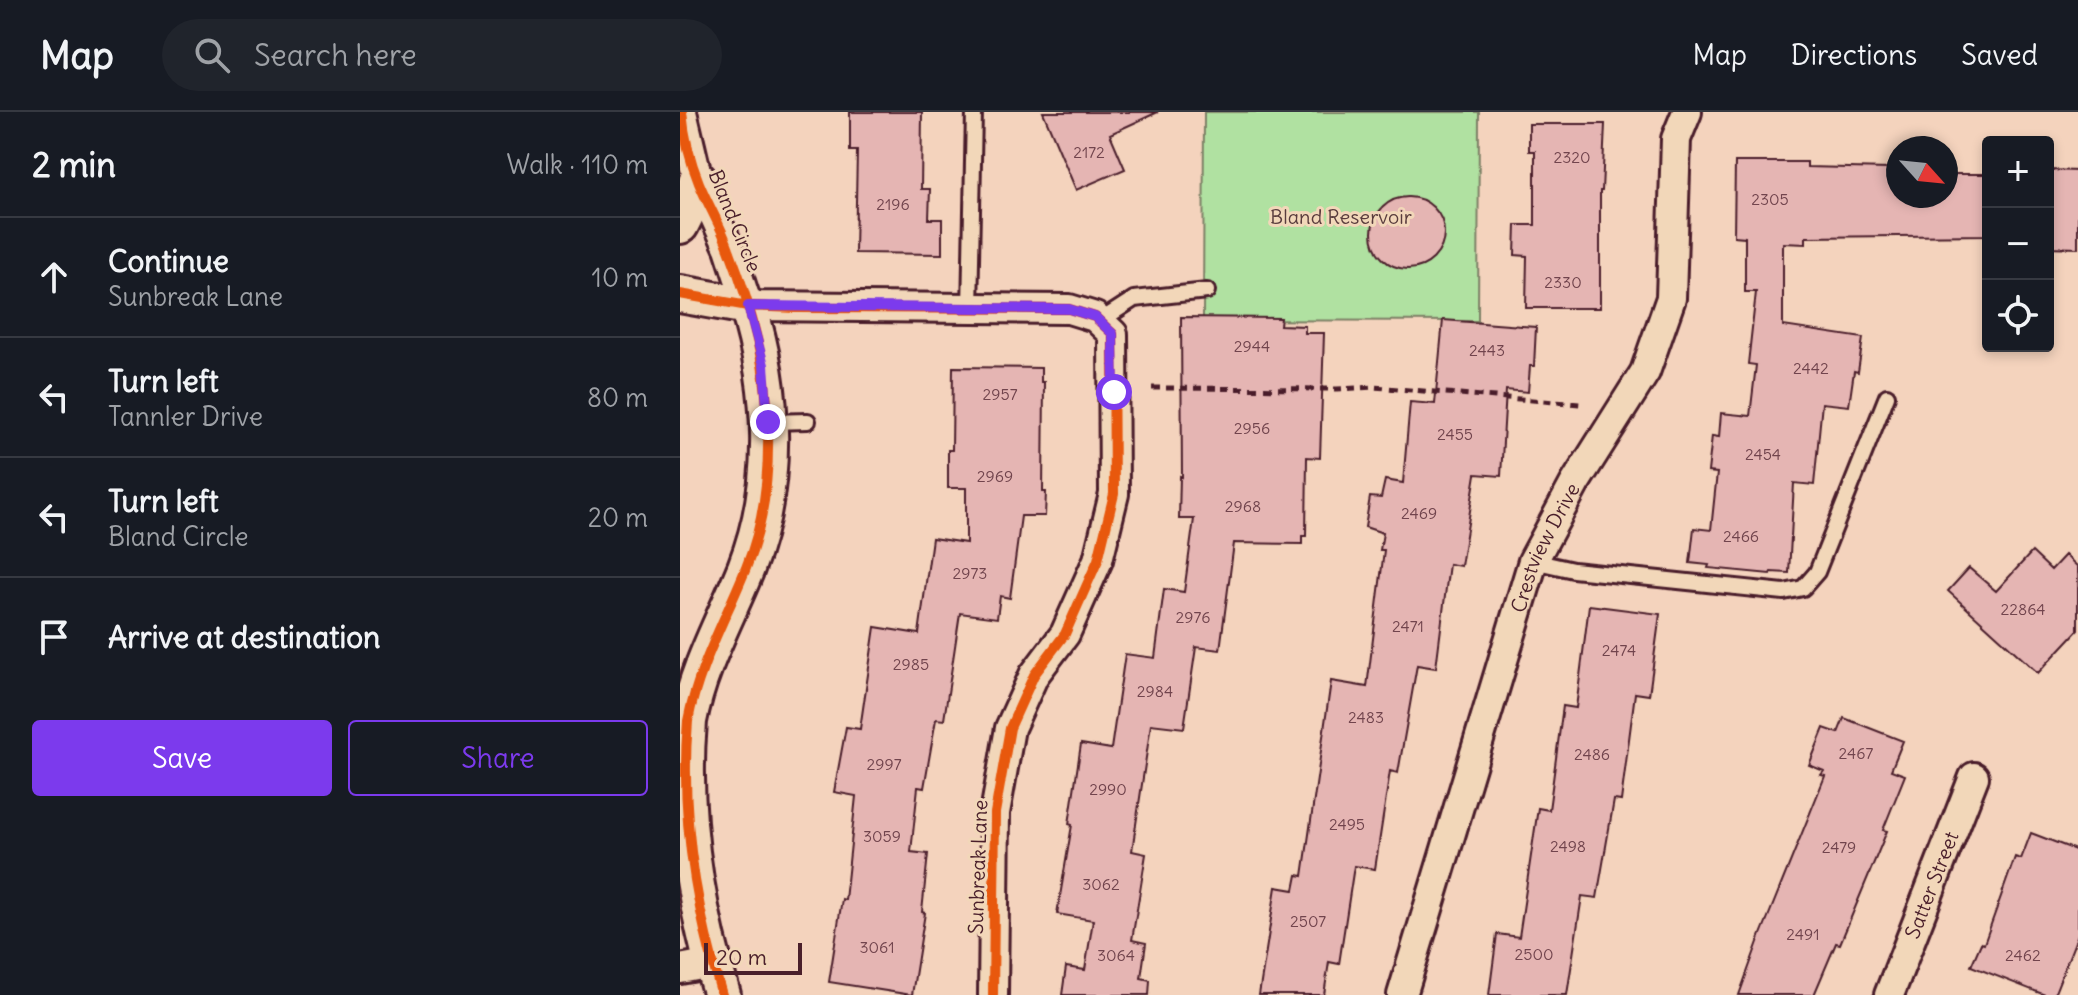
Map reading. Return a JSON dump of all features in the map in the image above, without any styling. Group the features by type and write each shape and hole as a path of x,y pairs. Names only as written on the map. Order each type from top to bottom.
{"street":[{"name":"Bland Circle","path":"682,112 698,180 729,248 748,306 764,365 768,422 768,480 762,514 748,563 707,657 697,688 688,722 682,767 685,853 705,976"},
{"name":"Crestview Drive","path":"1402,995 1533,561 1575,483 1645,372 1671,298 1676,139 1687,112"},
{"path":"680,225 698,180"},
{"path":"680,294 748,306 1069,309 1095,317 1106,328"},
{"name":"Sunbreak Lane","path":"993,995 995,813 1010,728 1034,675 1065,634 1098,560 1114,494 1106,328"},
{"name":"Satter Street","path":"1889,995 1974,777"}],"lane":[{"path":"970,310 974,112"},
{"path":"1106,328 1134,299 1207,291"},
{"path":"1533,561 1573,570 1784,592 1803,588 1817,572 1887,396"},
{"path":"768,422 808,421"}],"path":[{"path":"1152,388 1374,387 1580,404"}],"green space":[{"name":"Bland Reservoir","path":"1204,112 1479,112 1478,321 1203,320"}],"building":[{"path":"850,112 922,112 921,189 930,189 929,219 942,219 942,254 855,253 857,151 850,151"},
{"path":"1043,112 1158,112 1110,134 1125,169 1076,190"},
{"path":"1529,124 1605,124 1600,191 1600,308 1526,308 1527,256 1515,255 1516,225 1535,225 1535,151 1529,151"},
{"path":"1735,162 1807,162 1807,167 1886,169 1886,208 1958,208 1958,174 1982,174 1982,235 1806,237 1806,244 1783,243 1783,326 1863,338 1849,406 1822,403 1814,485 1794,483 1789,573 1708,568 1709,565 1690,563 1694,528 1711,530 1717,473 1708,472 1712,436 1719,437 1721,413 1750,416 1756,365 1748,364 1756,292 1745,292 1745,237 1734,236"},
{"path":"2054,170 2078,171 2078,248 2054,247"},
{"path":"1408,197 1428,203 1438,213 1444,233 1438,253 1428,263 1408,269 1388,263 1378,253 1372,233 1378,213 1388,203"},
{"path":"1181,317 1281,318 1280,325 1305,326 1305,333 1324,333 1320,458 1307,457 1306,536 1302,536 1302,544 1234,543 1220,650 1196,647 1184,728 1151,724 1132,851 1146,854 1132,940 1146,943 1141,978 1150,980 1149,995 1062,995 1066,967 1085,970 1093,920 1057,914 1072,825 1069,824 1081,744 1111,749 1125,654 1155,658 1164,589 1184,592 1194,519 1179,519 1182,477"},
{"path":"1443,320 1536,327 1534,366 1530,366 1528,392 1506,390 1501,476 1476,474 1461,566 1449,564 1436,668 1417,665 1398,773 1390,771 1375,869 1354,866 1339,964 1329,962 1324,995 1259,995 1276,887 1294,890 1297,875 1303,876 1331,681 1367,687 1384,550 1380,550 1383,533 1365,527 1370,497 1381,498 1385,480 1403,483 1410,402 1435,404"},
{"path":"953,367 1041,368 1041,382 1044,382 1045,516 1021,516 1010,598 1000,596 997,618 960,613 944,720 936,719 924,788 918,787 911,852 928,854 922,912 925,913 912,995 829,982 842,899 845,900 856,796 834,792 846,727 860,729 875,627 919,634 932,538 966,543 966,488 948,488 948,450 952,450"},
{"path":"2032,552 2051,570 2065,555 2078,567 2078,630 2038,673 1948,591 1969,568 1996,591"},
{"path":"1589,605 1660,614 1649,695 1635,693 1621,801 1614,800 1597,898 1582,896 1567,995 1489,995 1497,934 1519,937 1538,808 1549,810 1563,706 1576,708"},
{"path":"1844,718 1903,741 1891,770 1905,775 1883,830 1887,831 1840,944 1836,943 1814,995 1739,995 1825,776 1821,775 1824,771 1809,765 1824,728 1838,733"},
{"path":"2031,833 2078,851 2078,934 2054,995 2045,995 1971,966 1981,943 1984,944 2015,857 2021,859"}],"cycle path":[{"path":"682,112 696,175 726,240 751,316 762,362 767,408 766,484 757,535 705,662 688,721 686,791 692,860 704,928 722,995"},
{"path":"680,294 748,306 795,308 1069,309 1095,317 1113,334 1114,494 1098,560 1065,634 1034,675 1010,728 995,813 993,995"}],"route":[{"path":"768,422 764,365 748,306 1069,309 1095,317 1113,334 1114,392"}]}
